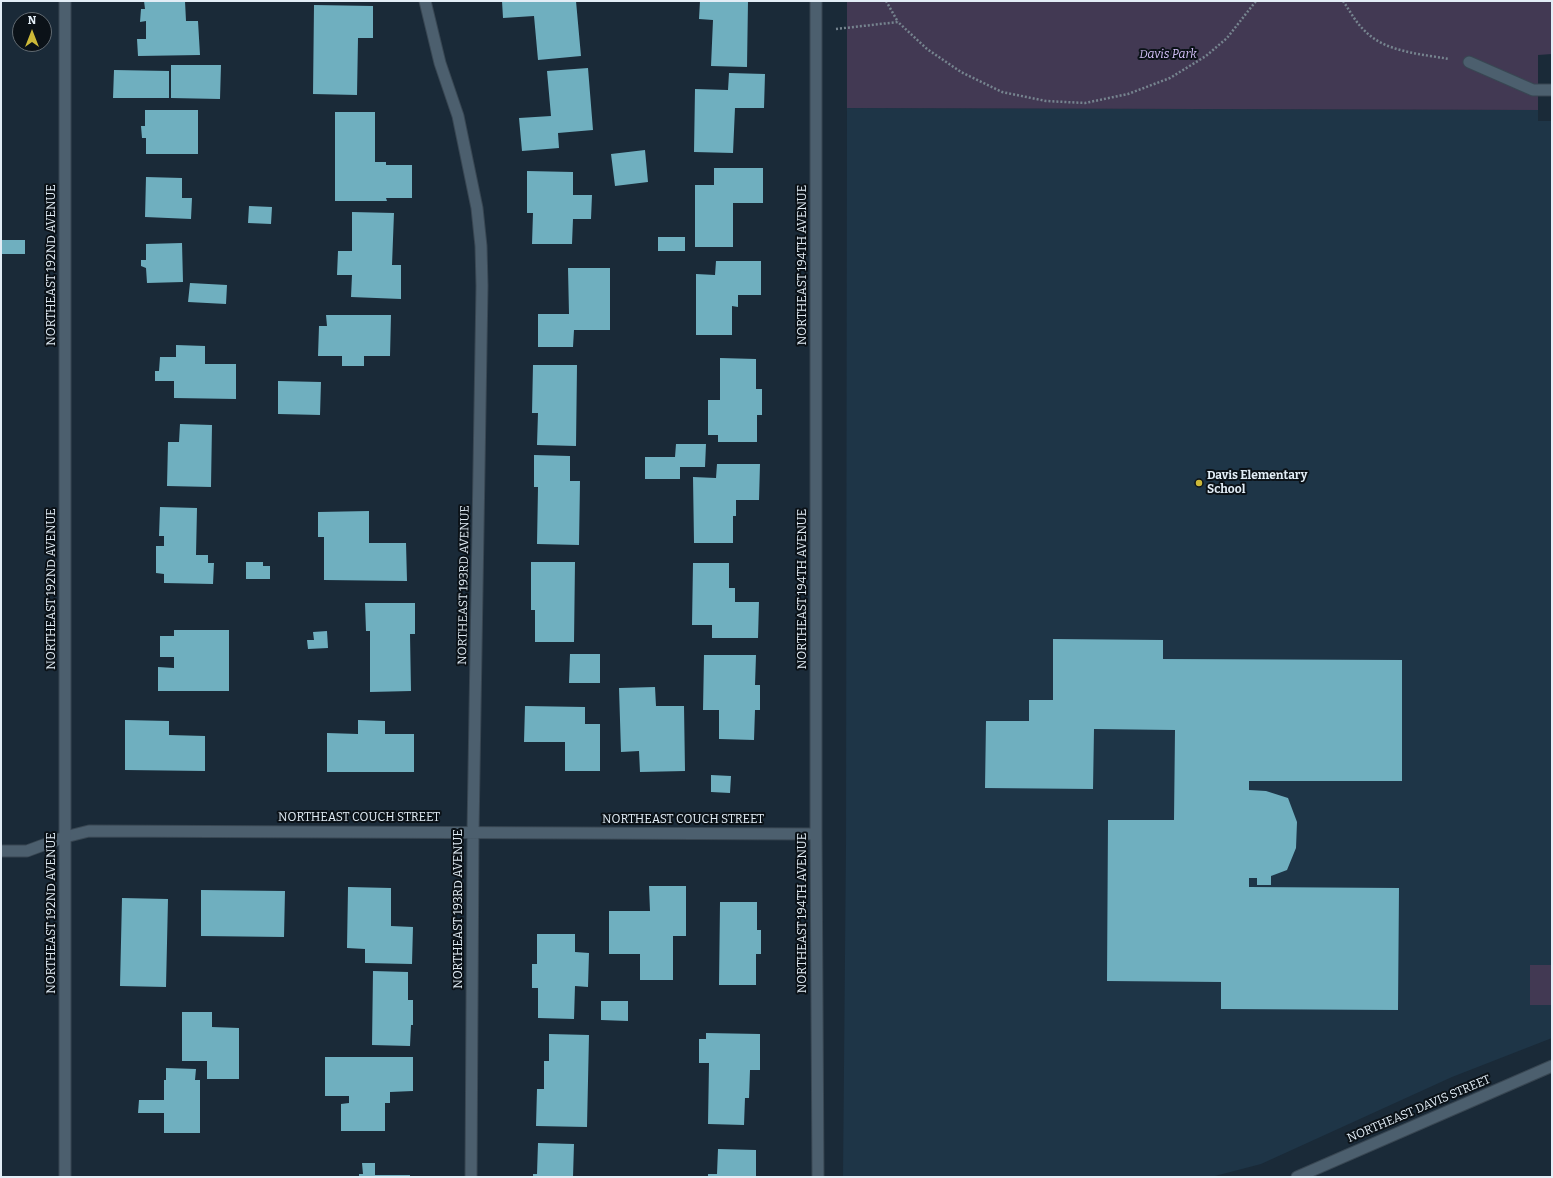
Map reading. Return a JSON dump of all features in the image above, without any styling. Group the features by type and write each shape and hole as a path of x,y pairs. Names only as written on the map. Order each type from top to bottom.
{"street":[{"name":"NORTHEAST 192ND AVENUE","path":"65,1 65,1177"},
{"name":"NORTHEAST 193RD AVENUE","path":"425,1 440,63 458,116 477,208 482,246 472,832 471,1177"},
{"name":"NORTHEAST 194TH AVENUE","path":"816,1 816,834 818,1177"},
{"path":"1468,62 1533,90 1552,90"},
{"name":"NORTHEAST COUCH STREET","path":"1,850 27,851 65,837 89,831 816,834"},
{"name":"NORTHEAST DAVIS STREET","path":"1296,1177 1552,1066"}],"path":[{"path":"886,1 898,22 927,49 961,72 1002,92 1046,101 1085,103 1128,94 1170,78 1206,56 1227,38 1256,1"},
{"path":"1343,1 1364,31 1376,40 1392,47 1412,52 1468,62"},
{"path":"816,31 898,22"}],"shaded area":[{"name":"Davis Elementary School","path":"847,108 1538,110 1538,121 1552,121 1552,1038 1452,1077 1261,1164 1211,1177 843,1177 846,845"}],"green space":[{"name":"Davis Park","path":"847,1 1552,1 1552,54 1538,55 1538,110 847,108"},
{"path":"1530,965 1552,965 1552,1005 1530,1005"}],"building":[{"path":"144,1 185,1 186,21 198,21 200,55 138,56 137,39 146,39 146,21 140,22 141,9 145,9"},
{"path":"502,1 576,1 581,56 538,60 534,16 503,18"},
{"path":"700,1 748,1 747,67 711,66 713,20 699,19"},
{"path":"314,5 373,6 373,38 358,38 357,95 313,94"},
{"path":"171,65 221,65 220,99 171,98"},
{"path":"588,68 593,130 558,133 559,148 522,151 519,118 551,116 547,71"},
{"path":"114,70 169,71 169,98 113,98"},
{"path":"729,73 765,74 764,108 735,108 733,153 694,152 695,89 728,90"},
{"path":"145,110 198,110 198,154 146,154 146,138 142,138 141,126 145,126"},
{"path":"335,112 375,112 375,162 386,162 386,165 412,165 412,198 386,198 387,201 335,201"},
{"path":"645,150 648,182 615,186 611,154"},
{"path":"714,168 763,168 763,203 733,203 733,247 695,247 695,185 714,185"},
{"path":"527,171 573,172 573,195 592,195 591,219 573,219 572,244 532,244 533,213 527,213"},
{"path":"146,177 182,178 182,198 192,198 191,219 145,217"},
{"path":"249,206 272,207 271,224 248,223"},
{"path":"352,212 394,213 392,265 401,265 401,299 351,297 352,275 337,275 338,251 352,251"},
{"path":"658,237 685,237 685,251 658,251"},
{"path":"1,240 25,240 25,254 1,254"},
{"path":"182,243 183,282 147,283 146,268 141,266 141,260 146,260 146,244"},
{"path":"716,261 761,261 761,295 738,295 738,307 732,306 732,335 696,335 696,274 715,275"},
{"path":"568,268 610,268 610,330 574,330 573,347 538,347 538,314 569,314"},
{"path":"190,283 227,285 226,304 188,302"},
{"path":"326,315 391,315 390,356 364,356 364,366 342,366 342,356 318,356 319,326 327,326"},
{"path":"176,345 205,346 205,364 236,364 236,399 174,398 174,381 155,381 155,371 159,371 160,357 176,357"},
{"path":"720,358 756,359 756,389 762,389 762,415 757,415 757,442 718,442 718,435 708,435 708,400 720,400"},
{"path":"533,365 577,365 576,446 537,445 538,413 532,413"},
{"path":"278,381 321,382 320,415 278,414"},
{"path":"180,424 212,425 211,487 167,486 168,442 179,442"},
{"path":"676,444 706,444 705,467 680,467 680,479 645,479 645,457 675,457"},
{"path":"534,455 570,456 570,481 580,481 579,545 537,544 538,487 534,487"},
{"path":"717,464 760,464 759,500 736,500 736,516 733,516 733,543 694,543 693,477 716,478"},
{"path":"160,507 197,508 196,555 208,555 208,563 214,563 213,584 164,583 164,574 156,573 156,546 164,546 164,536 159,536"},
{"path":"369,511 369,543 406,543 407,581 324,580 324,537 318,537 318,512"},
{"path":"246,562 263,562 263,566 270,566 270,579 246,579"},
{"path":"531,562 575,562 574,642 535,642 535,610 531,610"},
{"path":"693,563 729,563 729,588 735,588 735,602 759,602 758,638 712,638 712,625 692,625"},
{"path":"365,603 415,603 415,634 410,634 411,691 370,692 370,631 366,631"},
{"path":"174,630 229,630 229,691 158,691 158,667 174,668 174,657 160,657 160,636 174,636"},
{"path":"327,631 328,648 308,649 307,640 314,640 313,632"},
{"path":"1053,639 1163,640 1163,659 1402,660 1402,781 1249,781 1249,790 1266,791 1288,798 1297,822 1296,848 1287,870 1271,876 1271,885 1257,885 1257,878 1249,878 1249,887 1399,888 1398,1010 1221,1009 1221,982 1107,981 1108,820 1174,820 1175,730 1094,729 1093,789 985,788 986,721 1029,721 1029,700 1053,700"},
{"path":"570,654 600,654 600,683 569,683"},
{"path":"704,655 756,655 755,685 760,685 760,710 755,710 754,740 719,739 719,710 703,710"},
{"path":"655,687 656,706 684,706 685,771 640,772 639,751 621,752 619,688"},
{"path":"525,706 585,707 585,724 600,724 600,771 565,771 565,742 524,742"},
{"path":"125,720 169,721 169,735 205,736 205,771 125,770"},
{"path":"358,720 385,721 385,734 414,734 414,772 327,772 327,733 358,734"},
{"path":"711,775 731,776 730,793 711,792"},
{"path":"649,886 686,886 686,936 673,936 673,980 640,980 640,954 609,954 609,911 650,911"},
{"path":"348,887 391,888 391,926 413,927 412,964 365,963 365,949 347,948"},
{"path":"201,890 285,891 284,937 201,936"},
{"path":"122,898 168,899 166,987 120,986"},
{"path":"720,902 757,902 757,930 761,930 761,954 756,954 756,985 719,985"},
{"path":"537,934 575,934 575,952 589,953 588,987 575,986 574,1019 538,1018 538,988 532,988 532,964 537,964"},
{"path":"373,971 408,972 408,1000 413,1000 413,1025 411,1025 410,1046 372,1045"},
{"path":"601,1001 628,1001 628,1021 601,1020"},
{"path":"182,1012 212,1012 212,1027 239,1028 239,1079 207,1079 207,1061 182,1061"},
{"path":"706,1033 760,1034 760,1070 750,1070 749,1098 745,1098 744,1125 708,1124 709,1063 699,1063 699,1039 706,1039"},
{"path":"549,1034 589,1035 587,1127 536,1126 537,1089 544,1089 544,1061 549,1061"},
{"path":"325,1057 413,1057 413,1091 390,1092 390,1103 385,1103 385,1131 341,1131 341,1104 349,1103 349,1096 325,1096"},
{"path":"166,1068 196,1069 195,1080 200,1080 200,1133 164,1133 164,1113 138,1113 139,1100 164,1100 164,1080 166,1080"},
{"path":"538,1143 574,1144 573,1177 533,1177 533,1174 537,1174"},
{"path":"718,1149 756,1150 756,1177 708,1177 708,1174 717,1174"},
{"path":"362,1163 375,1163 375,1175 410,1175 410,1177 359,1177 359,1174 363,1174"}],"place":[{"name":"Davis Elementary School","path":"1199,483"}]}
